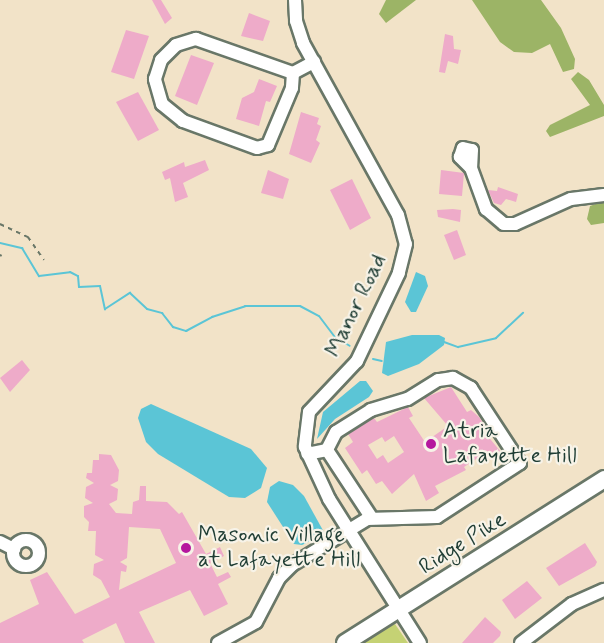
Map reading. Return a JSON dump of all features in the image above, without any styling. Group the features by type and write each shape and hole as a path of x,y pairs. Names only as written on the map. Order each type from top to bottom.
{"main road":[{"name":"Ridge Pike","path":"345,643 399,611 604,479"}],"street":[{"name":"Manor Road","path":"295,0 298,28 314,62 398,215 406,244 399,273 357,361 309,412 304,433 307,454 349,532 420,643"},
{"path":"293,74 196,39 182,42 165,54 158,66 155,86 162,104 177,118 261,148 272,141 293,74 314,62"},
{"path":"471,168 486,209 504,224 515,224 571,199 604,195"},
{"path":"218,643 256,622 279,579 292,565 371,517 437,517 520,463 471,388 453,378 438,380 407,399 370,410 336,432 327,450"},
{"path":"307,454 327,450"},
{"path":"327,450 371,517"},
{"path":"0,542 14,549"},
{"path":"521,643 572,604 604,590"}],"path":[{"path":"0,224 28,237 44,260"}],"green space":[{"path":"386,0 416,0 386,23 379,14"},
{"path":"472,0 541,0 561,28 575,59 574,69 563,72 550,44 532,53 514,52 500,42"},
{"path":"578,72 589,80 604,105 604,116 550,137 546,131 550,125 590,105 571,79"},
{"path":"604,201 604,223 591,225 587,219 590,206"},
{"path":"395,624 408,643 359,643"}],"water":[{"path":"416,272 425,276 428,286 416,312 411,312 405,302"},
{"path":"412,335 439,335 445,338 444,345 419,364 388,376 382,373 386,342"},
{"path":"360,381 366,381 373,391 369,397 335,419 317,439 323,412"},
{"path":"151,404 251,449 267,468 261,488 245,498 229,497 158,454 146,442 138,418 141,409"},
{"path":"279,481 293,485 304,496 325,534 302,545 294,544 267,502 270,487"}],"building":[{"path":"152,0 161,0 172,18 165,24"},
{"path":"249,13 270,21 263,41 241,36"},
{"path":"126,30 149,36 134,79 111,72"},
{"path":"445,34 453,36 454,49 461,50 458,64 448,61 445,73 439,72"},
{"path":"191,55 214,63 197,105 175,96"},
{"path":"259,79 277,86 270,102 266,101 259,126 236,119 242,98 254,92"},
{"path":"138,92 159,130 138,141 116,102"},
{"path":"301,112 319,118 317,124 321,126 316,140 320,143 311,163 289,154"},
{"path":"205,160 209,170 183,183 188,197 175,202 170,178 165,180 162,172 184,162 185,167"},
{"path":"268,170 289,179 283,199 261,193"},
{"path":"441,170 464,173 462,196 439,194"},
{"path":"352,179 371,218 350,230 330,190"},
{"path":"498,187 518,194 516,202 506,199 501,205 494,203 488,190 497,191"},
{"path":"437,210 461,210 460,222 438,217"},
{"path":"457,230 466,255 454,260 444,235"},
{"path":"22,360 30,370 10,392 0,378"},
{"name":"Atria Lafayette Hill","path":"451,387 467,412 471,410 479,417 485,426 481,428 501,452 488,460 484,454 464,467 466,470 435,486 439,493 426,501 414,474 392,494 382,481 376,484 367,470 362,474 345,448 353,442 348,434 374,418 377,422 408,407 413,416 409,418 425,442 448,426 424,398","holes":["394,436 404,452 388,463 383,455 377,459 368,445 382,437 385,442"]},
{"name":"Masonic Village at Lafayette Hill","path":"99,454 111,455 119,470 118,481 110,485 118,489 117,500 109,504 116,513 132,514 133,502 139,500 140,486 146,486 146,501 167,502 179,514 182,512 206,554 220,547 224,556 210,563 217,577 228,572 231,577 218,584 228,604 204,616 190,590 139,612 155,643 125,643 116,623 82,640 84,643 0,643 0,623 39,604 30,580 47,572 75,614 110,597 101,580 93,575 94,564 104,560 95,555 96,531 88,531 89,522 84,517 84,506 93,503 85,498 86,487 94,483 86,478 87,473 92,473 93,460 99,460","holes":["129,527 160,529 176,563 119,590 121,571 126,572 127,566 120,562 127,558"]},
{"path":"585,543 597,562 595,566 559,586 546,568"},
{"path":"527,581 542,598 515,619 502,600"},
{"path":"485,617 501,632 500,636 493,643 462,643"}],"waterway":[{"path":"0,243 22,248 39,276 70,272 78,276 79,287 100,286 105,309 130,293 147,309 162,313 173,327 186,331 212,317 245,306 300,306 319,316 335,337 350,346"},
{"path":"444,342 458,347 496,338 523,313"},
{"path":"373,359 382,361"}],"place":[{"name":"Atria Lafayette Hill","path":"431,444"},
{"name":"Masonic Village at Lafayette Hill","path":"186,548"}]}
